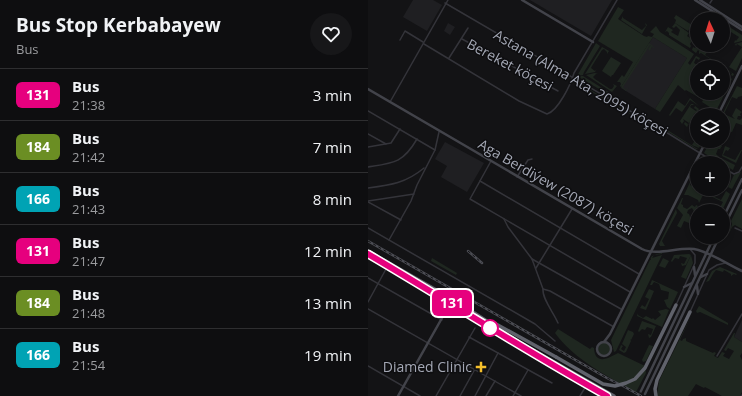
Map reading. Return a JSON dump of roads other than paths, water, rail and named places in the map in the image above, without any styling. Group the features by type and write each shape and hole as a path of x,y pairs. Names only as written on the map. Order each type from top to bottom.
{"highway":[{"path":"368,251 519,342 614,396"},
{"path":"368,254 452,301 522,347 607,396"},
{"path":"486,321 496,324 602,384 615,386 635,379 644,371 676,305"},
{"path":"656,396 655,389 657,380 690,312"}],"street":[{"path":"390,102 448,0"},
{"path":"522,0 593,42"},
{"path":"400,40 405,31 519,101 547,114 554,110 617,0"},
{"path":"695,0 742,30"},
{"path":"700,0 742,27"},
{"name":"Astana (Alma Ata, 2095) köçesi","path":"445,4 573,77 705,156"},
{"path":"449,58 468,28"},
{"name":"Bereket köçesi","path":"462,39 558,91"},
{"path":"721,108 742,66"},
{"name":"Aga Berdiýew (2087) köçesi","path":"368,90 642,249 652,252 690,249 706,253 742,271"},
{"path":"368,111 435,150"},
{"path":"368,147 386,144 393,141 400,129"},
{"path":"389,240 401,220 435,150 439,130"},
{"path":"368,134 386,144"},
{"path":"368,167 399,160 408,154 417,139"},
{"path":"610,334 610,353 606,356 600,356 597,352 597,346 600,342 604,342 614,327 702,148"},
{"path":"517,177 528,160 532,159"},
{"path":"491,162 470,199 631,292"},
{"path":"511,165 520,171"},
{"path":"368,188 403,182 426,167"},
{"path":"730,172 733,173 740,171 742,167"},
{"path":"730,204 742,179"},
{"path":"480,180 640,274"},
{"path":"730,215 742,190"},
{"path":"368,201 414,194"},
{"path":"368,201 401,220"},
{"path":"536,268 572,209"},
{"path":"503,218 508,228 532,259 543,289 544,299 553,312 558,323"},
{"path":"368,228 535,324 555,341"},
{"path":"735,228 742,231"},
{"path":"641,392 710,244"},
{"path":"645,394 716,244"},
{"path":"676,305 694,267 694,253 690,249"},
{"path":"532,259 623,310"},
{"path":"690,312 712,268 717,264 727,264"},
{"path":"694,267 696,275"},
{"path":"368,302 386,269"},
{"path":"700,277 708,274"},
{"path":"368,278 442,320"},
{"path":"684,287 692,283"},
{"path":"697,285 698,294"},
{"path":"543,289 547,289 614,327"},
{"path":"398,396 452,301"},
{"path":"368,308 521,396"},
{"path":"717,356 742,314"},
{"path":"436,396 475,328"},
{"path":"469,337 552,384"},
{"path":"604,342 609,344"},
{"path":"475,396 498,353"},
{"path":"368,366 420,396"},
{"path":"460,396 475,369"},
{"path":"513,396 528,370"},
{"path":"486,396 495,381"},
{"path":"580,396 586,385"}],"tunnel":[{"path":"639,396 641,391"}],"railway":[{"path":"368,241 641,396"},
{"path":"468,251 482,263"}],"place":[{"name":"Diamed Clinic","path":"481,367"}]}
